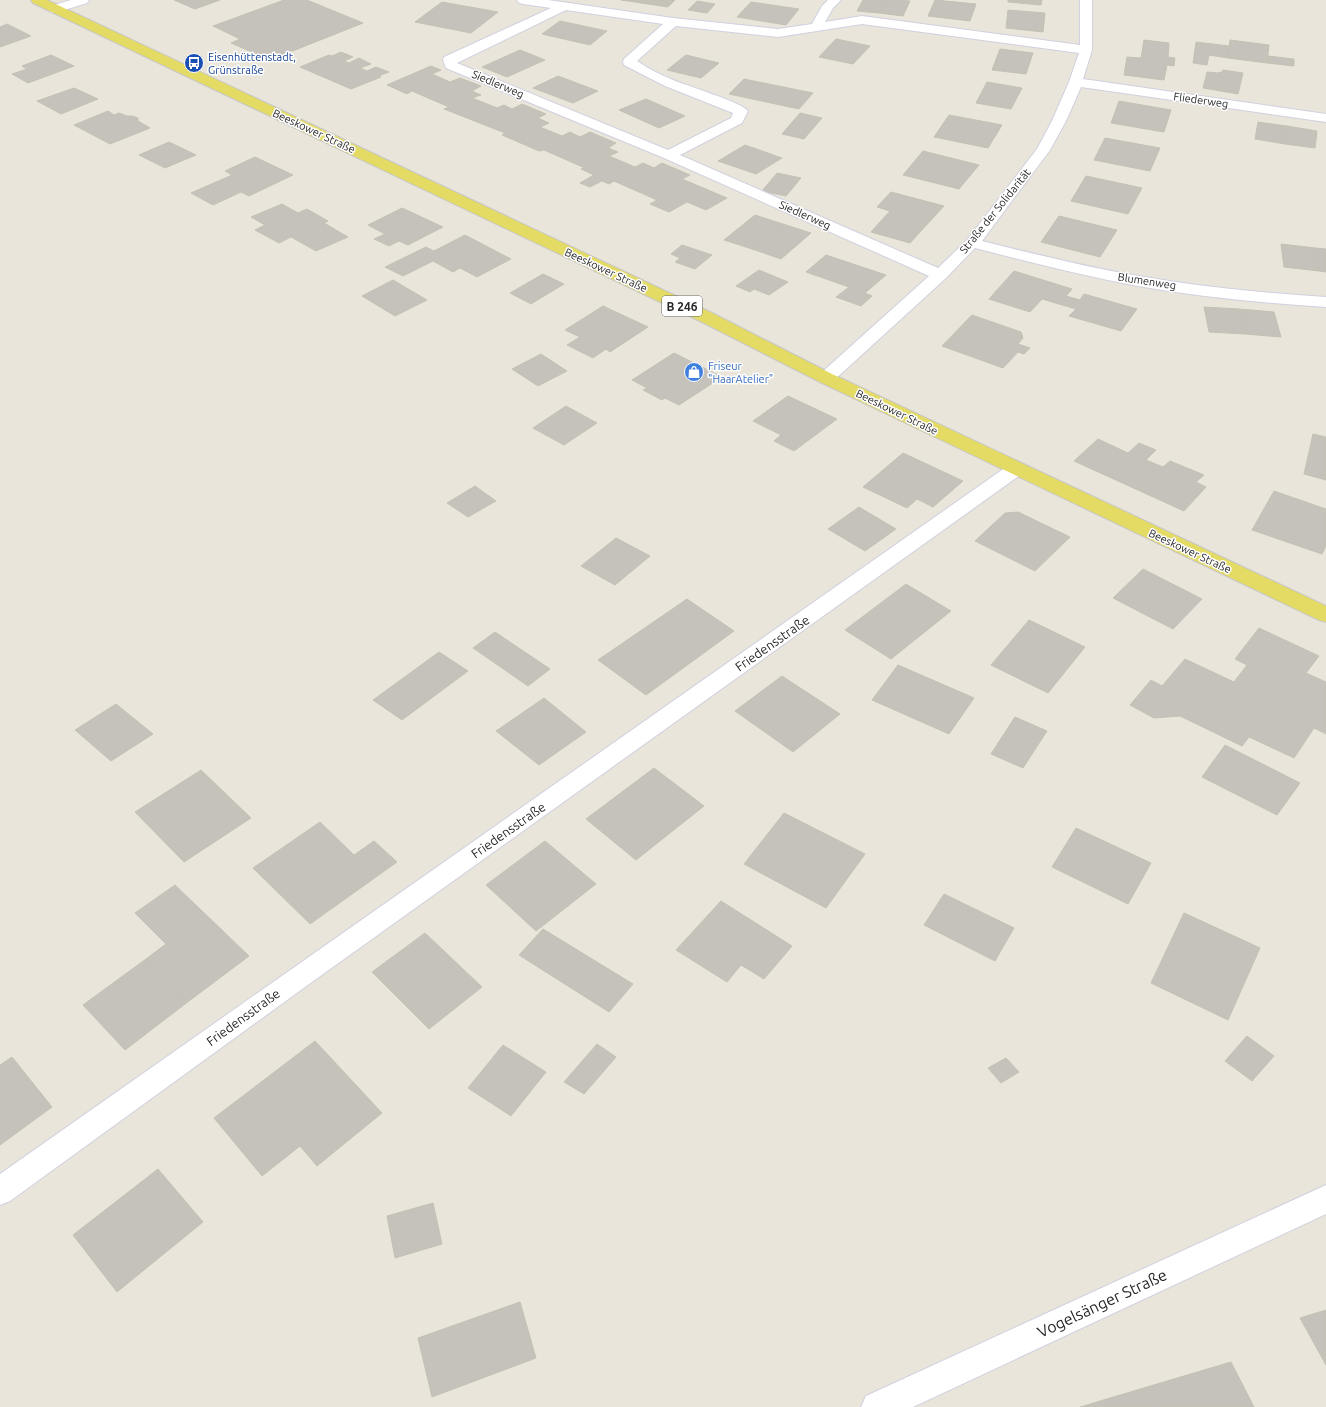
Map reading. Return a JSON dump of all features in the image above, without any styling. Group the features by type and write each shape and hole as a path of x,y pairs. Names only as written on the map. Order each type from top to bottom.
{"main road":[{"name":"Beeskower Straße","path":"37,0 699,314 826,378 1016,469 1326,615"}],"street":[{"path":"55,9 83,0"},
{"path":"523,0 674,22 778,33 862,20 1086,50"},
{"path":"816,28 828,6 835,0"},
{"name":"Straße der Solidarität","path":"826,378 940,275 972,243 1044,150 1059,121 1076,82 1086,50 1086,0"},
{"name":"Siedlerweg","path":"565,6 449,60 451,65 669,156 940,275"},
{"path":"669,156 737,120 741,111 647,74 629,62 674,22"},
{"name":"Fliederweg","path":"1076,82 1326,118"},
{"name":"Blumenweg","path":"972,243 1054,264 1140,281 1216,292 1326,302"},
{"name":"Friedensstraße","path":"0,1191 296,979 1016,469"},
{"name":"Vogelsänger Straße","path":"877,1407 1326,1199"}],"building":[{"path":"174,0 220,0 195,9"},
{"path":"284,0 307,0 363,23 270,60 231,43 240,39 213,26"},
{"path":"621,0 675,0 668,7"},
{"path":"863,0 886,0 879,13 857,11"},
{"path":"886,0 910,1 903,16 879,13"},
{"path":"935,0 976,4 970,21 928,16"},
{"path":"1008,0 1042,0 1041,5 1008,2"},
{"path":"697,1 715,4 707,13 688,10"},
{"path":"442,2 498,12 471,33 415,22"},
{"path":"751,2 799,9 786,25 737,17"},
{"path":"1008,10 1045,13 1043,32 1006,28"},
{"path":"560,21 607,31 590,45 542,34"},
{"path":"7,24 31,36 0,47 0,27"},
{"path":"836,39 870,46 853,64 819,57"},
{"path":"1144,40 1169,43 1168,57 1175,58 1174,66 1167,65 1164,80 1124,75 1127,57 1141,58"},
{"path":"1230,40 1269,45 1267,63 1228,58"},
{"path":"1196,42 1229,46 1228,58 1209,55 1207,65 1193,63"},
{"path":"1000,49 1033,53 1026,74 992,70"},
{"path":"520,50 545,60 507,77 482,67"},
{"path":"341,52 353,57 344,61 349,63 359,58 371,64 360,68 367,71 376,67 389,72 378,76 381,77 351,89 300,67 329,55 332,56"},
{"path":"51,55 74,66 28,83 12,74 27,69 22,66"},
{"path":"686,55 719,63 701,78 667,70"},
{"path":"1268,56 1294,59 1294,66 1267,63"},
{"path":"431,66 441,70 432,74 450,82 460,78 481,86 472,91 481,95 472,98 497,108 504,105 512,109 522,104 546,114 538,118 549,123 540,127 562,136 570,132 580,137 590,132 616,143 608,148 618,152 609,156 635,167 643,163 654,168 662,163 690,175 682,179 727,198 706,210 687,202 669,212 650,204 657,200 614,181 609,184 602,181 590,187 580,183 594,175 581,169 585,168 544,150 539,151 502,135 505,133 444,109 449,107 412,91 407,94 387,85"},
{"path":"1223,70 1243,73 1238,94 1203,88 1207,72 1217,73 1222,72"},
{"path":"558,76 598,91 573,103 533,88"},
{"path":"744,79 813,93 799,109 729,94"},
{"path":"987,82 1022,88 1011,109 976,103"},
{"path":"74,88 98,99 61,114 37,101"},
{"path":"646,99 685,116 659,128 619,110"},
{"path":"1119,101 1171,110 1164,132 1111,123"},
{"path":"108,111 114,115 119,113 138,118 138,121 150,128 110,144 74,125"},
{"path":"800,113 822,118 804,139 782,134"},
{"path":"949,115 1002,125 988,148 934,137"},
{"path":"1258,122 1287,126 1285,144 1255,139"},
{"path":"1287,126 1317,131 1315,148 1285,144"},
{"path":"1105,138 1160,148 1150,171 1094,160"},
{"path":"169,142 196,155 165,168 139,155"},
{"path":"745,145 782,158 756,174 718,161"},
{"path":"923,151 979,165 959,189 903,175"},
{"path":"255,157 293,175 249,196 241,192 213,205 191,193 232,175 225,171"},
{"path":"777,173 801,178 786,196 762,191"},
{"path":"1086,176 1142,188 1128,214 1071,201"},
{"path":"891,192 944,206 910,243 871,232 890,211 877,207"},
{"path":"282,204 298,213 307,209 328,221 324,223 348,237 316,251 291,237 279,243 255,230 265,225 251,217"},
{"path":"402,208 443,227 408,245 399,241 389,246 374,239 385,234 368,225"},
{"path":"755,215 783,224 752,249 724,240"},
{"path":"1059,216 1117,230 1100,257 1041,242"},
{"path":"783,224 811,233 781,259 752,249"},
{"path":"465,235 511,259 477,277 460,268 453,272 433,261 403,276 385,267 426,247 434,251"},
{"path":"1281,244 1315,248 1319,271 1284,267"},
{"path":"682,245 712,255 695,269 675,262 680,258 671,254"},
{"path":"1315,248 1326,249 1326,272 1319,271"},
{"path":"826,255 886,275 865,293 872,296 861,306 836,297 849,287 806,272"},
{"path":"759,270 788,282 769,295 754,289 750,292 736,286"},
{"path":"1014,271 1072,289 1066,296 1080,300 1084,294 1137,309 1121,331 1069,316 1076,309 1042,299 1030,312 989,299"},
{"path":"543,274 564,284 531,304 510,293"},
{"path":"393,280 427,300 395,316 362,296"},
{"path":"603,306 648,327 610,352 606,349 593,358 567,345 580,337 565,330"},
{"path":"1204,307 1239,309 1245,334 1209,332"},
{"path":"1239,309 1274,312 1281,337 1245,334"},
{"path":"972,315 1021,332 1023,338 1018,344 1030,348 1024,354 1018,352 1003,368 942,346"},
{"path":"674,353 722,377 679,405 665,398 662,400 643,390 647,388 632,380"},
{"path":"541,354 567,371 538,386 512,369"},
{"path":"788,396 837,419 794,451 774,441 781,435 753,421"},
{"path":"566,406 597,423 564,445 533,428"},
{"path":"1313,434 1326,437 1326,480 1304,474"},
{"path":"1098,439 1128,453 1139,443 1156,450 1146,460 1163,467 1170,461 1204,475 1196,482 1206,487 1184,511 1074,461"},
{"path":"903,453 963,481 933,507 917,499 907,508 863,487"},
{"path":"475,486 496,501 468,517 447,503"},
{"path":"1274,491 1326,509 1326,546 1322,554 1252,530"},
{"path":"859,507 896,529 865,551 828,529"},
{"path":"1018,512 1070,537 1035,571 975,541 1005,513"},
{"path":"616,538 650,556 615,585 581,566"},
{"path":"1143,569 1202,599 1173,629 1113,598"},
{"path":"906,584 951,611 891,659 845,630"},
{"path":"687,599 734,631 646,695 598,660"},
{"path":"1029,620 1085,647 1048,693 991,665"},
{"path":"1259,628 1319,656 1306,673 1326,682 1326,734 1314,728 1294,758 1249,737 1242,746 1180,716 1154,718 1130,705 1151,680 1162,686 1185,659 1234,682 1247,665 1235,659"},
{"path":"495,632 550,669 528,686 473,648"},
{"path":"439,652 468,671 402,720 373,700"},
{"path":"898,665 974,698 949,734 872,700"},
{"path":"782,676 840,714 793,752 735,711"},
{"path":"544,698 586,732 539,765 496,731"},
{"path":"116,704 153,734 111,761 75,730"},
{"path":"1015,717 1047,731 1023,768 991,754"},
{"path":"1225,745 1300,783 1277,815 1202,777"},
{"path":"654,768 704,806 636,860 586,819"},
{"path":"201,770 251,818 184,862 135,812"},
{"path":"784,813 865,854 826,908 744,864"},
{"path":"320,822 354,855 374,841 397,862 310,924 253,868"},
{"path":"1076,828 1151,863 1128,904 1052,867"},
{"path":"545,841 596,884 536,931 486,885"},
{"path":"175,885 249,956 189,1001 146,959 166,944 135,913"},
{"path":"944,894 1014,928 995,961 924,925"},
{"path":"721,901 792,946 764,979 741,965 727,982 676,950"},
{"path":"1184,913 1260,948 1228,1020 1151,983"},
{"path":"543,929 633,984 609,1012 519,955"},
{"path":"425,933 482,987 429,1029 372,972"},
{"path":"146,959 189,1001 125,1050 83,1005"},
{"path":"1247,1036 1274,1056 1252,1081 1225,1061"},
{"path":"315,1041 382,1113 317,1166 300,1146 262,1176 214,1118"},
{"path":"597,1044 616,1057 584,1094 564,1082"},
{"path":"503,1045 546,1072 511,1116 468,1088"},
{"path":"12,1057 52,1107 0,1145 0,1065"},
{"path":"1006,1058 1019,1072 1001,1083 988,1068"},
{"path":"158,1169 203,1222 117,1292 73,1235"},
{"path":"433,1203 442,1244 395,1258 387,1216"},
{"path":"520,1302 536,1358 432,1397 418,1338"},
{"path":"1326,1310 1326,1365 1300,1318"},
{"path":"1231,1362 1254,1407 1157,1407 1147,1387"},
{"path":"1147,1387 1157,1407 1080,1407"}],"place":[{"name":"Eisenhüttenstadt, Grünstraße","path":"194,63"},
{"name":"Friseur \"HaarAtelier\"","path":"694,372"}]}
